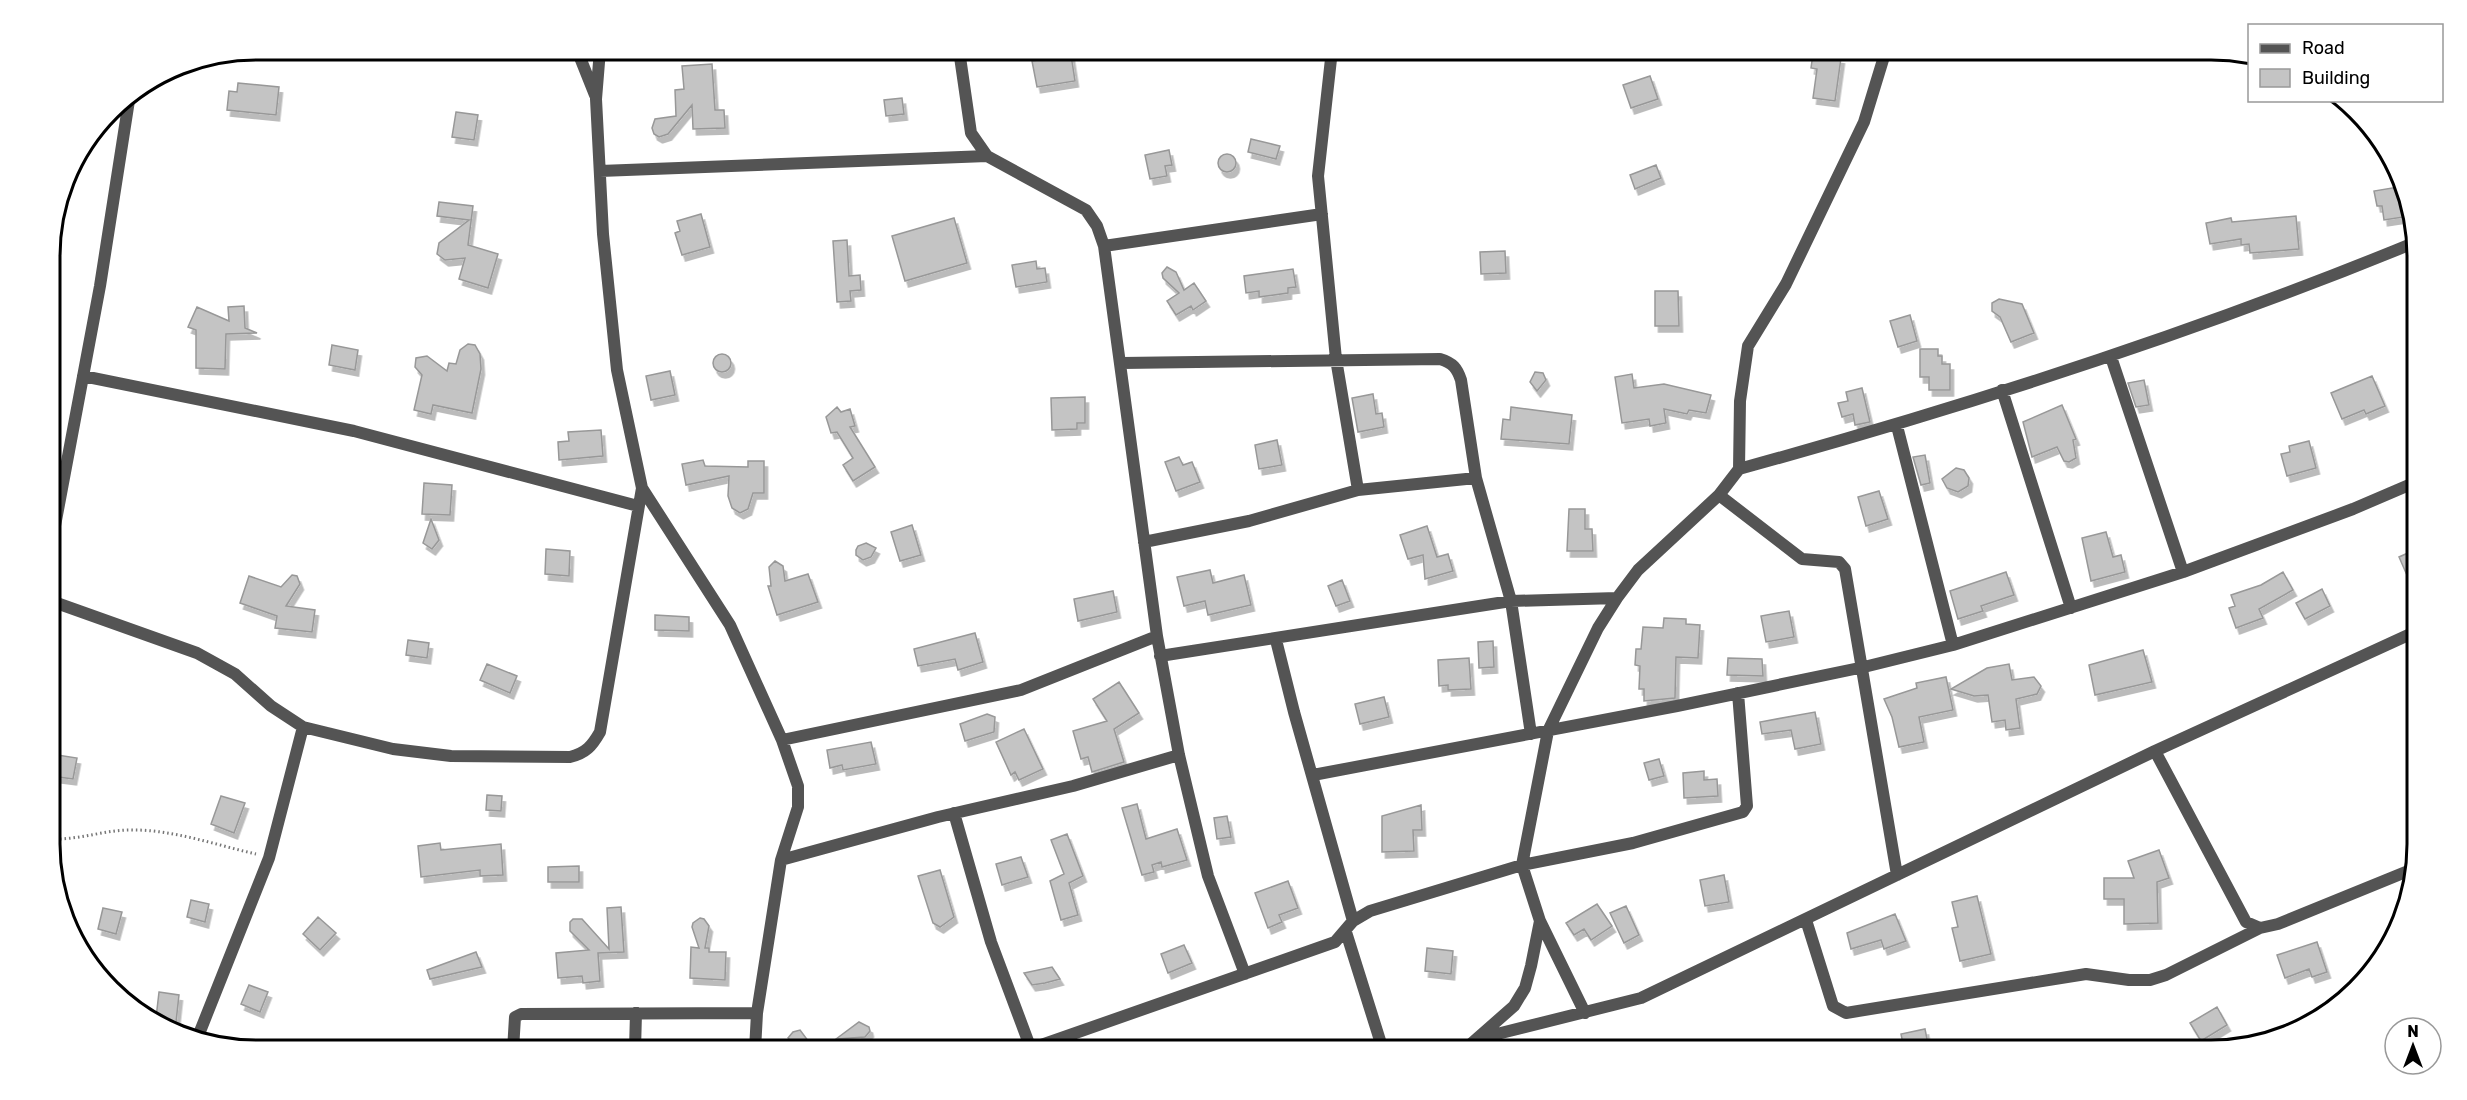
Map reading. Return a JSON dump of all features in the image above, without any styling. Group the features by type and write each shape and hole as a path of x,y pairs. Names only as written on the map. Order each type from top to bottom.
{"street":[{"path":"581,60 596,99"},
{"path":"599,60 596,99 603,234 617,370 642,488 730,625 782,740 798,786 798,807 781,860 757,1013 756,1040"},
{"path":"960,60 971,133 987,156 1086,210 1097,226 1104,246 1122,363 1157,636 1179,755 1208,876 1245,974"},
{"path":"1331,60 1318,161 1336,359 1359,490"},
{"path":"1585,1013 1540,921 1522,865 1548,731 1599,627 1617,597 1638,570 1719,495 1738,469 1740,401 1748,345 1786,284 1864,122 1883,60"},
{"path":"60,499 128,109"},
{"path":"600,171 987,156"},
{"path":"1104,246 1322,214"},
{"path":"1738,469 1897,426 2002,390 2111,357 2319,282 2406,247"},
{"path":"2111,357 2183,572"},
{"path":"1122,363 1336,359 1440,359 1450,362 1458,370 1461,380 1476,478 1511,601 1531,735"},
{"path":"83,376 354,431 638,506"},
{"path":"2002,390 2071,608"},
{"path":"1897,426 1953,645"},
{"path":"1144,542 1249,521 1359,490 1476,478"},
{"path":"1313,775 1531,735 1738,693 1864,667 1953,645 2183,572 2353,509 2407,486"},
{"path":"60,604 197,653 234,674 271,706 303,727 393,749 451,756 570,757 583,754 593,745 600,732 642,488"},
{"path":"1719,495 1802,559 1839,562 1843,565 1864,667 1898,876"},
{"path":"1160,656 1276,640 1511,601 1617,597"},
{"path":"782,740 1021,690 1157,636"},
{"path":"1477,1039 1641,998 2155,751 2407,636"},
{"path":"1276,640 1353,921"},
{"path":"1057,1040 1335,942 1346,932 1353,921 1370,911 1522,865 1634,843 1743,812 1747,806 1738,693"},
{"path":"200,1031 269,858 303,727"},
{"path":"2155,751 2240,913 2246,922 2260,928"},
{"path":"781,860 954,813 1073,786 1179,755"},
{"path":"954,813 991,942 1025,1040"},
{"path":"1806,920 1833,1006 1846,1013 2086,974 2129,980 2150,980 2166,975 2260,928 2278,924 2405,872"},
{"path":"1477,1039 1514,1006 1524,988 1540,921"},
{"path":"1346,932 1380,1040"},
{"path":"635,1040 636,1013"},
{"path":"513,1040 515,1017 521,1014 757,1013"}],"path":[{"path":"60,839 88,838 131,829 152,831 269,858"}],"building":[{"path":"1072,60 1075,81 1037,87 1032,61"},
{"path":"1812,60 1841,60 1835,101 1813,98 1817,69 1811,68"},
{"path":"712,64 715,110 724,110 725,128 693,129 692,105 668,134 659,137 654,134 652,128 655,119 676,116 675,90 684,89 682,66"},
{"path":"1650,76 1658,99 1631,108 1623,85"},
{"path":"238,83 279,87 276,115 227,110 229,91 237,92"},
{"path":"902,98 904,114 886,116 884,100"},
{"path":"456,112 478,115 474,140 452,137"},
{"path":"1251,139 1280,146 1276,159 1248,152"},
{"path":"1169,150 1172,165 1165,166 1167,176 1150,179 1145,155"},
{"path":"1227,154 1233,157 1236,163 1233,169 1227,172 1221,169 1218,163 1221,157"},
{"path":"1656,165 1661,178 1635,189 1630,175"},
{"path":"2394,188 2402,217 2384,220 2382,206 2377,206 2374,191"},
{"path":"439,202 473,206 468,245 498,254 488,288 459,279 465,258 445,260 437,254 439,243 469,220 437,216"},
{"path":"701,214 710,247 682,255 675,233 680,231 677,221"},
{"path":"2296,216 2299,249 2250,253 2249,244 2241,245 2241,239 2210,244 2206,223 2231,218 2232,222"},
{"path":"954,218 967,263 905,281 892,236"},
{"path":"847,240 849,276 860,275 861,290 850,291 851,301 837,302 833,241"},
{"path":"1505,251 1506,273 1481,274 1480,252"},
{"path":"1036,261 1037,269 1045,268 1047,282 1016,287 1012,265"},
{"path":"1167,267 1176,272 1184,290 1194,283 1206,301 1193,310 1191,306 1176,315 1167,301 1179,293 1163,278 1162,273"},
{"path":"1293,269 1296,287 1288,288 1288,293 1259,297 1259,291 1246,293 1244,276"},
{"path":"1655,291 1678,291 1679,326 1655,326"},
{"path":"1999,299 2022,304 2034,333 2011,342 2000,317 1992,311 1992,303"},
{"path":"244,306 245,328 257,333 226,334 225,369 196,368 196,330 188,327 197,307 229,321 228,307"},
{"path":"1910,315 1917,341 1898,347 1890,321"},
{"path":"468,344 475,345 480,354 481,369 472,413 433,405 431,414 414,410 422,375 415,367 416,358 427,356 447,371 449,363 456,364 460,350"},
{"path":"332,345 358,350 355,370 329,365"},
{"path":"1920,349 1938,349 1938,356 1942,356 1942,364 1950,364 1950,390 1929,390 1929,377 1920,377"},
{"path":"722,354 728,357 731,363 728,369 722,372 716,369 713,363 716,357"},
{"path":"670,371 675,395 651,400 646,376"},
{"path":"1535,372 1543,373 1546,380 1537,391 1530,382"},
{"path":"1632,374 1634,388 1664,384 1711,395 1706,413 1689,410 1687,414 1664,409 1666,423 1650,426 1649,419 1622,423 1615,377"},
{"path":"2372,376 2385,406 2366,414 2364,410 2342,419 2331,393"},
{"path":"2144,380 2149,405 2136,407 2128,383"},
{"path":"1862,388 1870,422 1855,425 1853,414 1842,417 1838,403 1848,401 1846,392"},
{"path":"1373,394 1376,414 1382,413 1384,427 1358,432 1352,398"},
{"path":"1085,397 1085,423 1077,423 1077,429 1052,430 1051,398"},
{"path":"2062,405 2076,439 2073,440 2076,458 2069,462 2064,461 2057,447 2032,457 2023,422"},
{"path":"837,407 841,412 850,409 855,426 850,427 875,467 853,481 843,465 853,458 837,432 831,433 826,417"},
{"path":"1511,407 1572,415 1569,444 1501,439 1503,419 1510,420"},
{"path":"601,430 603,456 559,460 558,442 569,441 568,432"},
{"path":"1277,440 1282,465 1259,469 1255,445"},
{"path":"2309,441 2316,468 2287,476 2281,454 2290,452 2289,446"},
{"path":"1925,455 1930,483 1921,485 1913,457"},
{"path":"1179,457 1183,465 1192,462 1200,482 1176,491 1165,462"},
{"path":"703,460 705,466 748,467 748,461 764,461 764,493 753,493 748,509 740,513 732,508 728,496 729,476 686,485 682,464"},
{"path":"1956,468 1964,470 1969,478 1968,486 1958,492 1947,488 1942,479"},
{"path":"424,483 452,485 450,515 422,514"},
{"path":"1879,491 1888,519 1866,526 1858,497"},
{"path":"1569,509 1585,509 1585,529 1592,529 1593,551 1567,551"},
{"path":"431,519 439,540 432,549 423,543"},
{"path":"912,525 921,555 900,561 891,532"},
{"path":"1427,526 1437,557 1448,554 1453,571 1425,579 1423,555 1408,559 1400,535"},
{"path":"2106,532 2113,557 2121,555 2125,572 2091,581 2082,538"},
{"path":"866,543 876,548 871,557 863,560 856,555 856,550 858,546"},
{"path":"546,549 570,551 569,576 545,574"},
{"path":"2407,553 2407,575 2399,557"},
{"path":"775,561 783,566 785,581 808,574 818,602 777,615 768,586 771,586 769,567"},
{"path":"1210,570 1213,583 1244,575 1251,605 1208,615 1205,601 1184,606 1177,577"},
{"path":"2006,572 2014,595 1981,606 1983,611 1958,619 1950,591"},
{"path":"2283,572 2293,590 2259,609 2263,618 2236,628 2229,608 2235,606 2231,595 2261,585"},
{"path":"292,575 297,576 300,584 286,606 315,610 312,632 275,628 277,616 240,603 249,576 281,587"},
{"path":"1342,580 1350,601 1336,606 1328,586"},
{"path":"2322,589 2330,606 2305,619 2296,603"},
{"path":"1113,591 1117,612 1078,621 1074,599"},
{"path":"1789,611 1794,637 1766,642 1761,616"},
{"path":"655,615 689,617 689,631 655,630"},
{"path":"1664,618 1686,619 1686,624 1700,625 1698,658 1676,657 1675,698 1644,701 1644,689 1639,689 1640,666 1635,665 1636,649 1641,649 1643,627 1663,628"},
{"path":"975,633 983,662 958,670 955,659 918,666 914,649"},
{"path":"408,640 429,643 427,658 406,655"},
{"path":"1493,641 1494,667 1479,668 1478,642"},
{"path":"2143,650 2152,682 2095,695 2089,665"},
{"path":"1469,658 1471,689 1448,690 1448,685 1439,686 1438,660"},
{"path":"1728,658 1762,659 1763,676 1727,675"},
{"path":"487,664 517,676 510,693 480,680"},
{"path":"2009,664 2012,680 2034,677 2041,686 2037,694 2016,699 2020,728 2006,730 2005,720 1992,722 1988,695 1974,696 1951,689 1987,668"},
{"path":"1946,677 1953,710 1919,717 1924,742 1899,747 1892,717 1884,699 1917,688 1916,683"},
{"path":"1119,682 1139,713 1114,729 1124,762 1092,772 1088,757 1081,759 1073,731 1107,721 1093,699"},
{"path":"1384,697 1389,717 1360,724 1355,704"},
{"path":"1815,712 1821,744 1795,749 1791,730 1762,734 1760,722"},
{"path":"987,714 995,717 994,732 965,741 960,724"},
{"path":"1024,729 1043,769 1019,780 1015,772 1011,775 996,742"},
{"path":"871,742 876,764 843,770 842,765 830,768 827,750"},
{"path":"60,755 77,758 73,779 60,777"},
{"path":"1659,759 1664,776 1649,780 1644,763"},
{"path":"1704,771 1704,780 1717,779 1718,796 1684,798 1683,773"},
{"path":"487,795 502,796 501,811 486,810"},
{"path":"221,796 245,803 234,833 211,824"},
{"path":"1137,804 1146,839 1177,829 1187,860 1162,867 1161,862 1152,865 1154,872 1142,875 1122,808"},
{"path":"1421,805 1422,830 1413,830 1414,851 1382,852 1382,816"},
{"path":"1227,816 1231,837 1217,839 1214,818"},
{"path":"1067,834 1083,876 1069,883 1078,915 1061,920 1050,881 1064,874 1051,840"},
{"path":"440,843 441,850 501,844 503,875 480,876 480,870 421,877 418,846"},
{"path":"2159,850 2169,878 2157,882 2158,923 2124,924 2124,899 2104,899 2104,878 2134,878 2128,861"},
{"path":"1021,857 1028,877 1002,885 996,864"},
{"path":"579,866 579,882 548,882 548,867"},
{"path":"940,870 954,917 940,927 933,923 918,876"},
{"path":"1724,875 1729,902 1705,906 1700,880"},
{"path":"1288,881 1298,908 1279,915 1282,922 1268,928 1255,893"},
{"path":"1977,896 1991,954 1960,961 1952,928 1958,927 1952,902"},
{"path":"191,900 209,904 205,922 187,917"},
{"path":"1597,904 1612,926 1591,940 1584,929 1574,935 1566,923"},
{"path":"1626,906 1639,935 1624,943 1610,913"},
{"path":"621,907 624,952 598,953 600,981 583,983 582,976 558,978 556,953 589,950 570,931 570,922 573,919 582,919 609,949 607,908"},
{"path":"103,908 122,912 116,934 98,929"},
{"path":"1895,914 1906,941 1884,949 1881,940 1851,949 1847,933"},
{"path":"318,917 336,933 320,950 303,934"},
{"path":"700,918 704,919 709,926 705,948 709,948 709,952 726,952 725,980 690,978 691,947 699,948 692,927 693,923"},
{"path":"2317,942 2327,972 2312,977 2309,969 2285,978 2277,955"},
{"path":"1184,945 1192,963 1168,973 1161,954"},
{"path":"1427,948 1453,951 1451,974 1425,971"},
{"path":"476,952 482,967 430,979 427,970"},
{"path":"1052,967 1060,979 1032,985 1024,973"},
{"path":"249,985 268,992 260,1012 241,1004"},
{"path":"159,992 179,995 176,1022 157,1013"},
{"path":"2217,1007 2227,1025 2200,1040 2190,1023"},
{"path":"859,1022 869,1027 870,1031 865,1037 836,1039"},
{"path":"1925,1029 1927,1040 1902,1040 1901,1034"},
{"path":"800,1030 808,1040 790,1040 788,1038 793,1032"}]}
